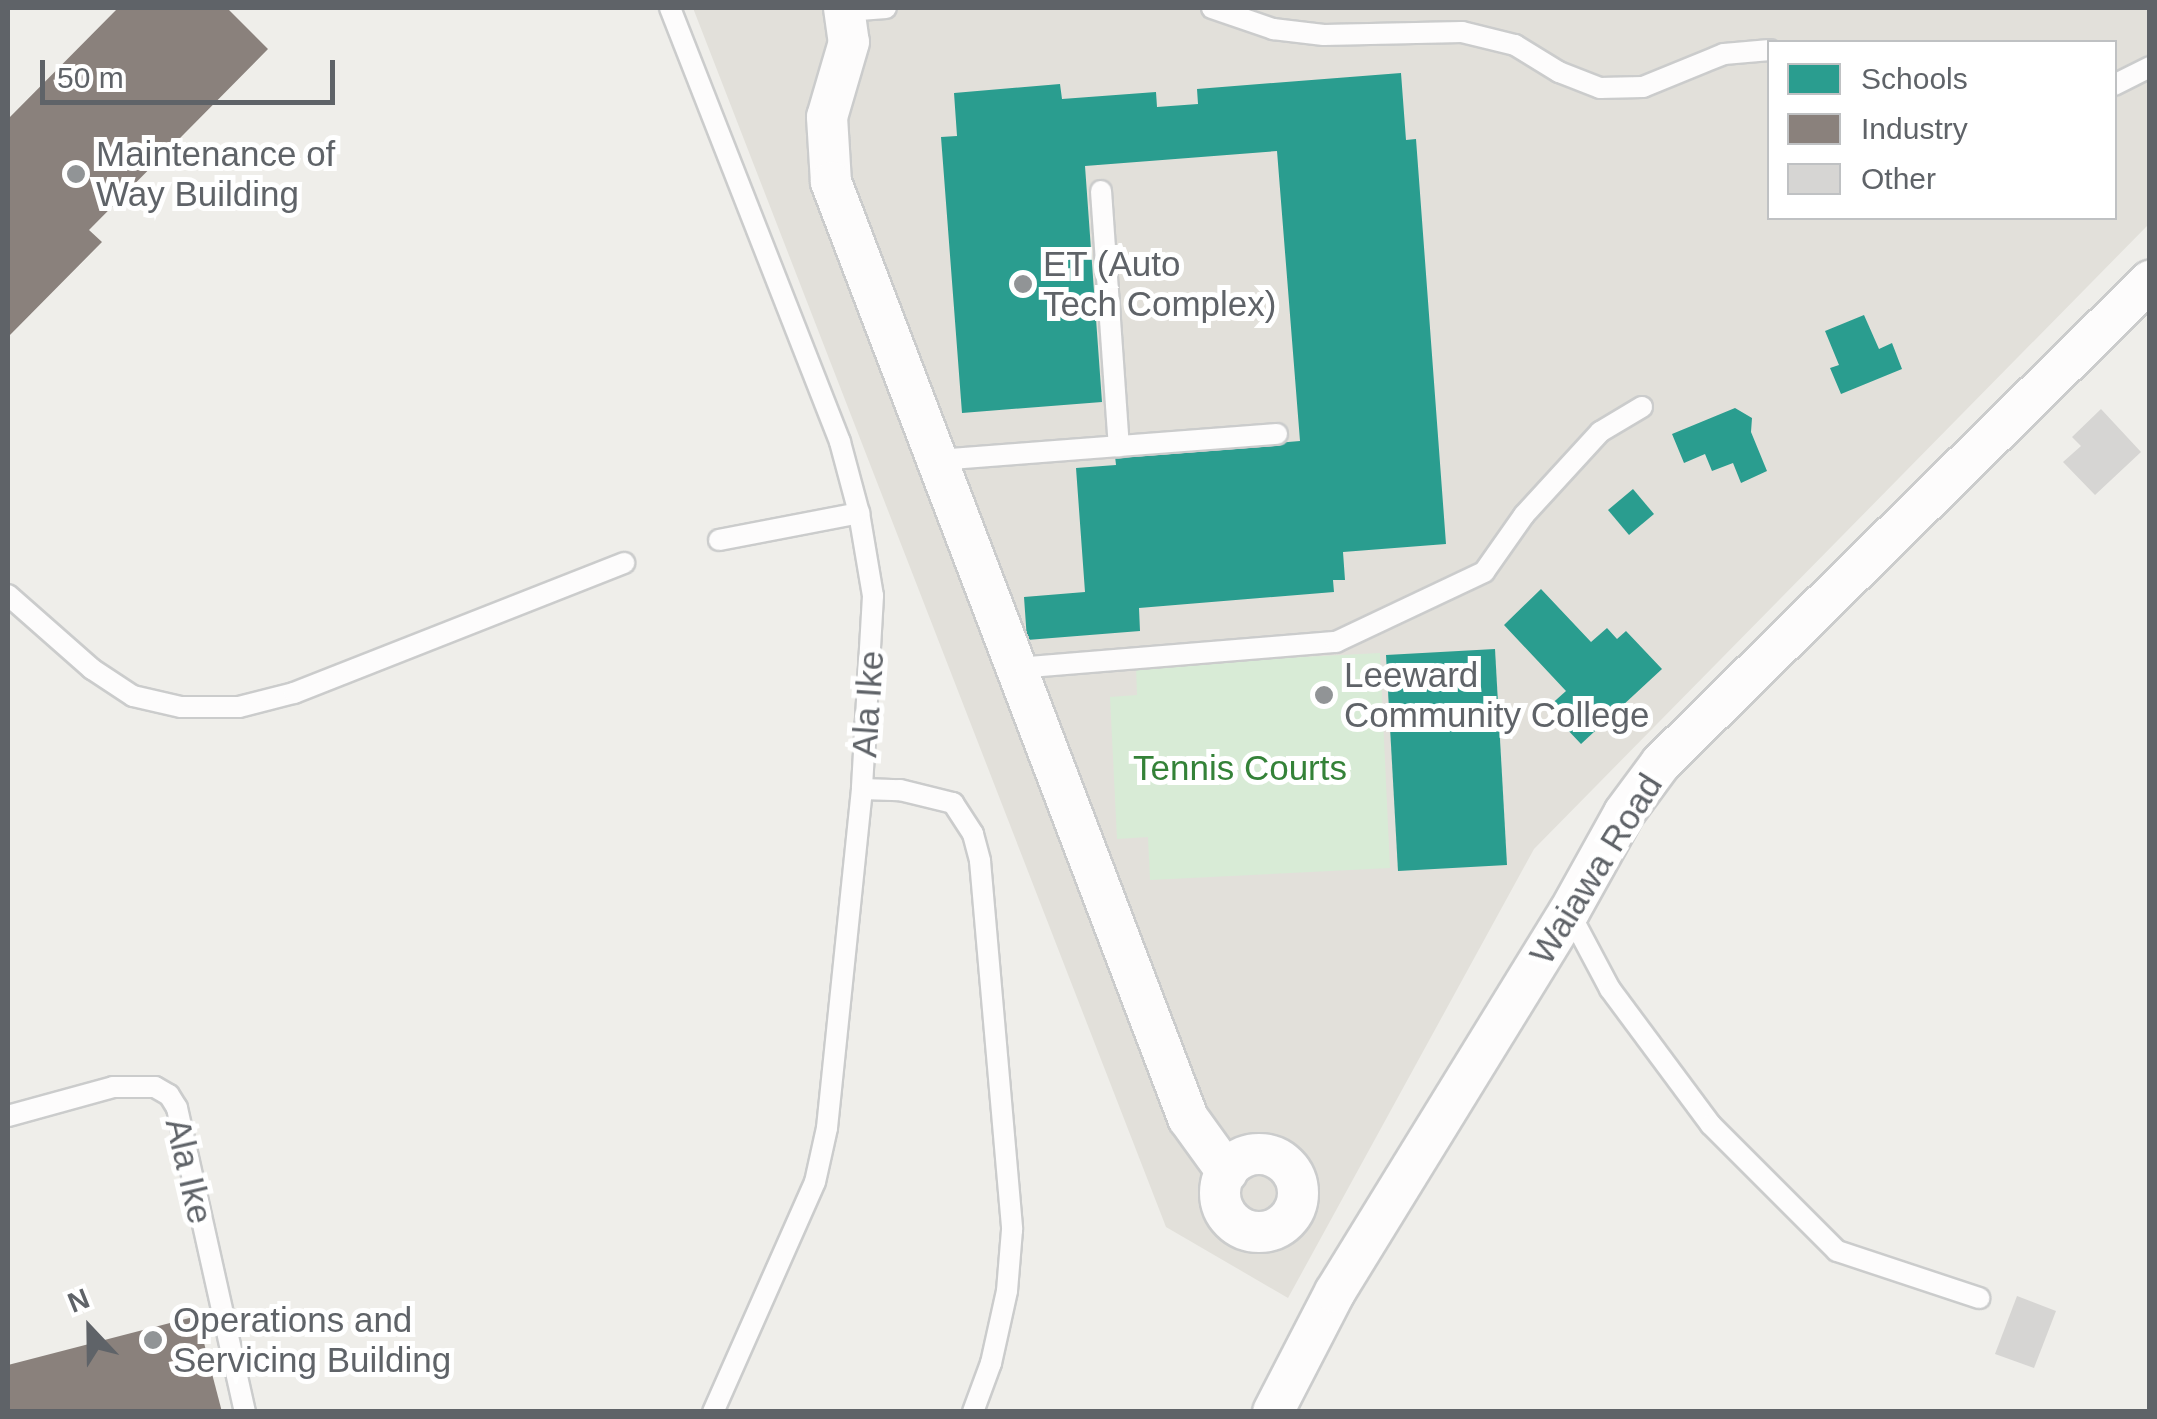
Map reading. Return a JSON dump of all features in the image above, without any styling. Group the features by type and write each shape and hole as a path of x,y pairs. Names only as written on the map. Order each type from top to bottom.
{"street":[{"path":"845,9 850,42 827,117 830,182 1188,1118 1227,1172"},
{"name":"Waiawa Road","path":"1273,1412 1334,1292 1569,912 1624,813 1661,763 2150,281"}],"lane":[{"name":"Ala Ike","path":"670,8 840,442 859,513 873,596 862,789 827,1128 816,1182 713,1412"},
{"path":"845,9 886,8"},
{"path":"1212,8 1274,29 1324,35 1462,32 1515,45 1559,72 1600,88 1643,87 1724,54 1767,50"},
{"path":"2117,84 2150,67"},
{"path":"1101,191 1119,446"},
{"path":"1018,668 1336,642 1484,572 1524,514 1600,432 1642,408"},
{"path":"938,460 1277,434"},
{"path":"718,540 859,513"},
{"path":"8,595 92,669 133,696 181,708 239,706 294,693 624,563"},
{"path":"862,789 900,790 953,803 974,834 980,861 1012,1230 1003,1309 991,1363 973,1412"},
{"path":"1569,912 1610,989 1711,1125 1837,1251 1980,1298"},
{"name":"Ala Ike","path":"8,1116 113,1088 155,1087 169,1095 177,1108 244,1412"}],"shaded area":[{"name":"Leeward Community College","path":"693,8 2149,8 2149,224 1534,849 1288,1298 1166,1227"}],"green space":[{"name":"Tennis Courts","path":"1380,653 1390,868 1150,880 1148,837 1117,839 1110,697 1137,695 1136,666"}],"building: Schools":[{"name":"ET (Auto Tech Complex)","path":"1401,73 1406,140 1416,139 1446,544 1343,552 1345,580 1333,580 1334,592 1139,608 1140,631 1027,640 1024,597 1085,592 1076,468 1116,465 1115,456 1300,441 1277,151 1085,166 1102,402 962,413 941,137 957,136 954,93 1060,84 1062,99 1156,92 1157,107 1198,104 1197,89"},
{"path":"1864,315 1879,349 1892,343 1902,369 1841,394 1830,368 1839,365 1825,331"},
{"path":"1735,408 1752,418 1751,432 1767,471 1741,483 1733,463 1712,471 1705,454 1684,463 1672,434"},
{"path":"1633,489 1654,514 1629,535 1608,510"},
{"path":"1541,589 1591,642 1607,628 1617,639 1626,631 1662,669 1581,744 1547,708 1566,691 1504,625"},
{"path":"1495,649 1507,865 1398,871 1386,655"}],"building: Industry":[{"name":"Maintenance of Way Building","path":"118,8 227,8 268,49 89,230 102,242 8,337 8,119"},
{"name":"Operations and Servicing Building","path":"197,1316 222,1412 8,1412 8,1365"}],"building: Other":[{"path":"2101,409 2141,452 2095,495 2063,462 2081,446 2072,437"},
{"path":"2017,1296 2056,1311 2034,1368 1995,1354"}],"place":[{"name":"Maintenance of Way Building","path":"76,174"},
{"name":"ET (Auto Tech Complex)","path":"1023,284"},
{"name":"Leeward Community College","path":"1324,695"},
{"name":"Operations and Servicing Building","path":"153,1340"}]}
